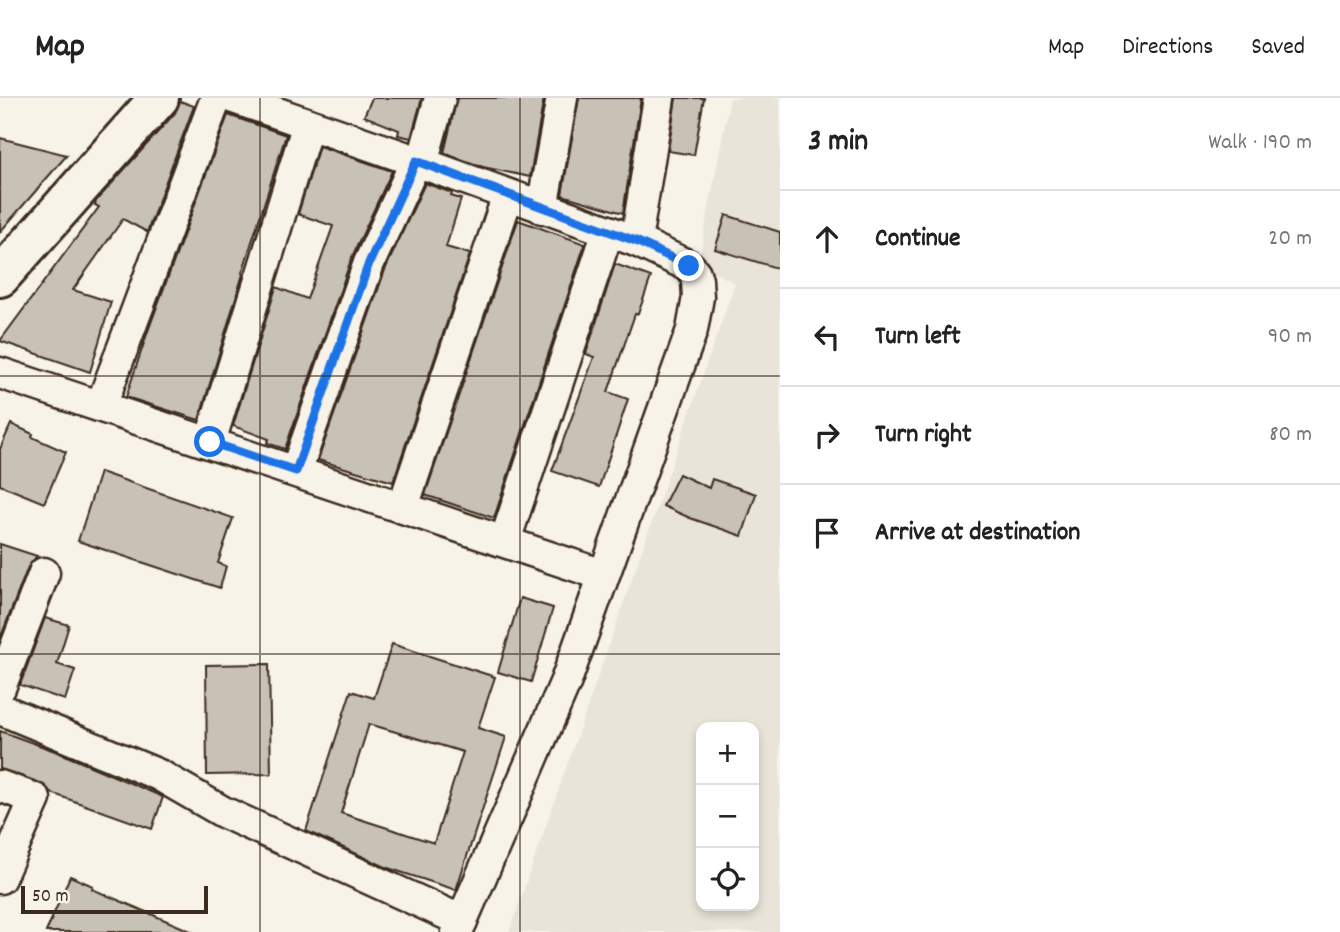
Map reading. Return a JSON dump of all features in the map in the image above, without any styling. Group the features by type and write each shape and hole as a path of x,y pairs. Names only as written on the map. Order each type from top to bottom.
{"street":[{"path":"0,277 159,98"},
{"path":"101,406 215,98"},
{"path":"0,709 159,775 223,812 460,927 566,681 692,330 698,298 698,279 695,273 689,266 636,241 234,98"},
{"path":"296,471 369,263 419,162 440,98"},
{"path":"542,208 562,98"},
{"path":"636,241 659,98"},
{"path":"210,442 308,124"},
{"path":"403,507 508,195"},
{"path":"505,541 608,231"},
{"path":"0,373 603,575"},
{"path":"0,688 44,573"},
{"path":"0,786 35,799 0,878"}],"shaded area":[{"path":"730,98 780,98 780,932 509,932 735,283 698,264"}],"building":[{"path":"372,98 422,98 411,138 398,135 399,130 364,116"},
{"path":"457,98 544,98 530,177 483,167 444,153"},
{"path":"579,98 641,98 623,213 562,195"},
{"path":"676,98 704,98 694,155 668,151"},
{"path":"180,101 194,106 147,232 123,219 73,290 111,302 90,372 0,341 99,207 95,205 96,201 175,113"},
{"path":"228,115 286,135 199,420 126,397"},
{"path":"0,138 67,155 0,232"},
{"path":"319,146 392,171 352,257 285,449 267,443 269,439 233,426 276,287 307,299 333,226 298,214"},
{"path":"425,183 461,199 446,247 470,254 393,482 318,460 385,270"},
{"path":"726,215 780,232 780,269 715,249"},
{"path":"518,220 585,244 494,518 425,495"},
{"path":"615,264 651,277 608,392 628,399 599,487 552,471 594,357 586,354"},
{"path":"11,424 66,452 44,503 0,485 0,449"},
{"path":"100,472 233,518 218,563 226,566 220,588 78,541"},
{"path":"679,474 709,488 712,479 756,494 742,536 663,506"},
{"path":"0,544 37,556 28,567 0,639"},
{"path":"520,598 553,608 531,682 498,672"},
{"path":"45,618 69,625 57,664 75,670 65,700 20,685"},
{"path":"392,644 495,677 478,728 506,737 456,890 388,868 306,831 351,691 374,698","holes":["369,724 463,752 434,843 341,813"]},
{"path":"269,664 271,774 207,775 206,665"},
{"path":"0,731 55,751 163,797 152,829 51,793 41,783 0,769"},
{"path":"70,876 93,886 92,889 193,932 46,932"}],"route":[{"path":"210,442 296,471 369,263 416,161 636,241 689,266"}]}
